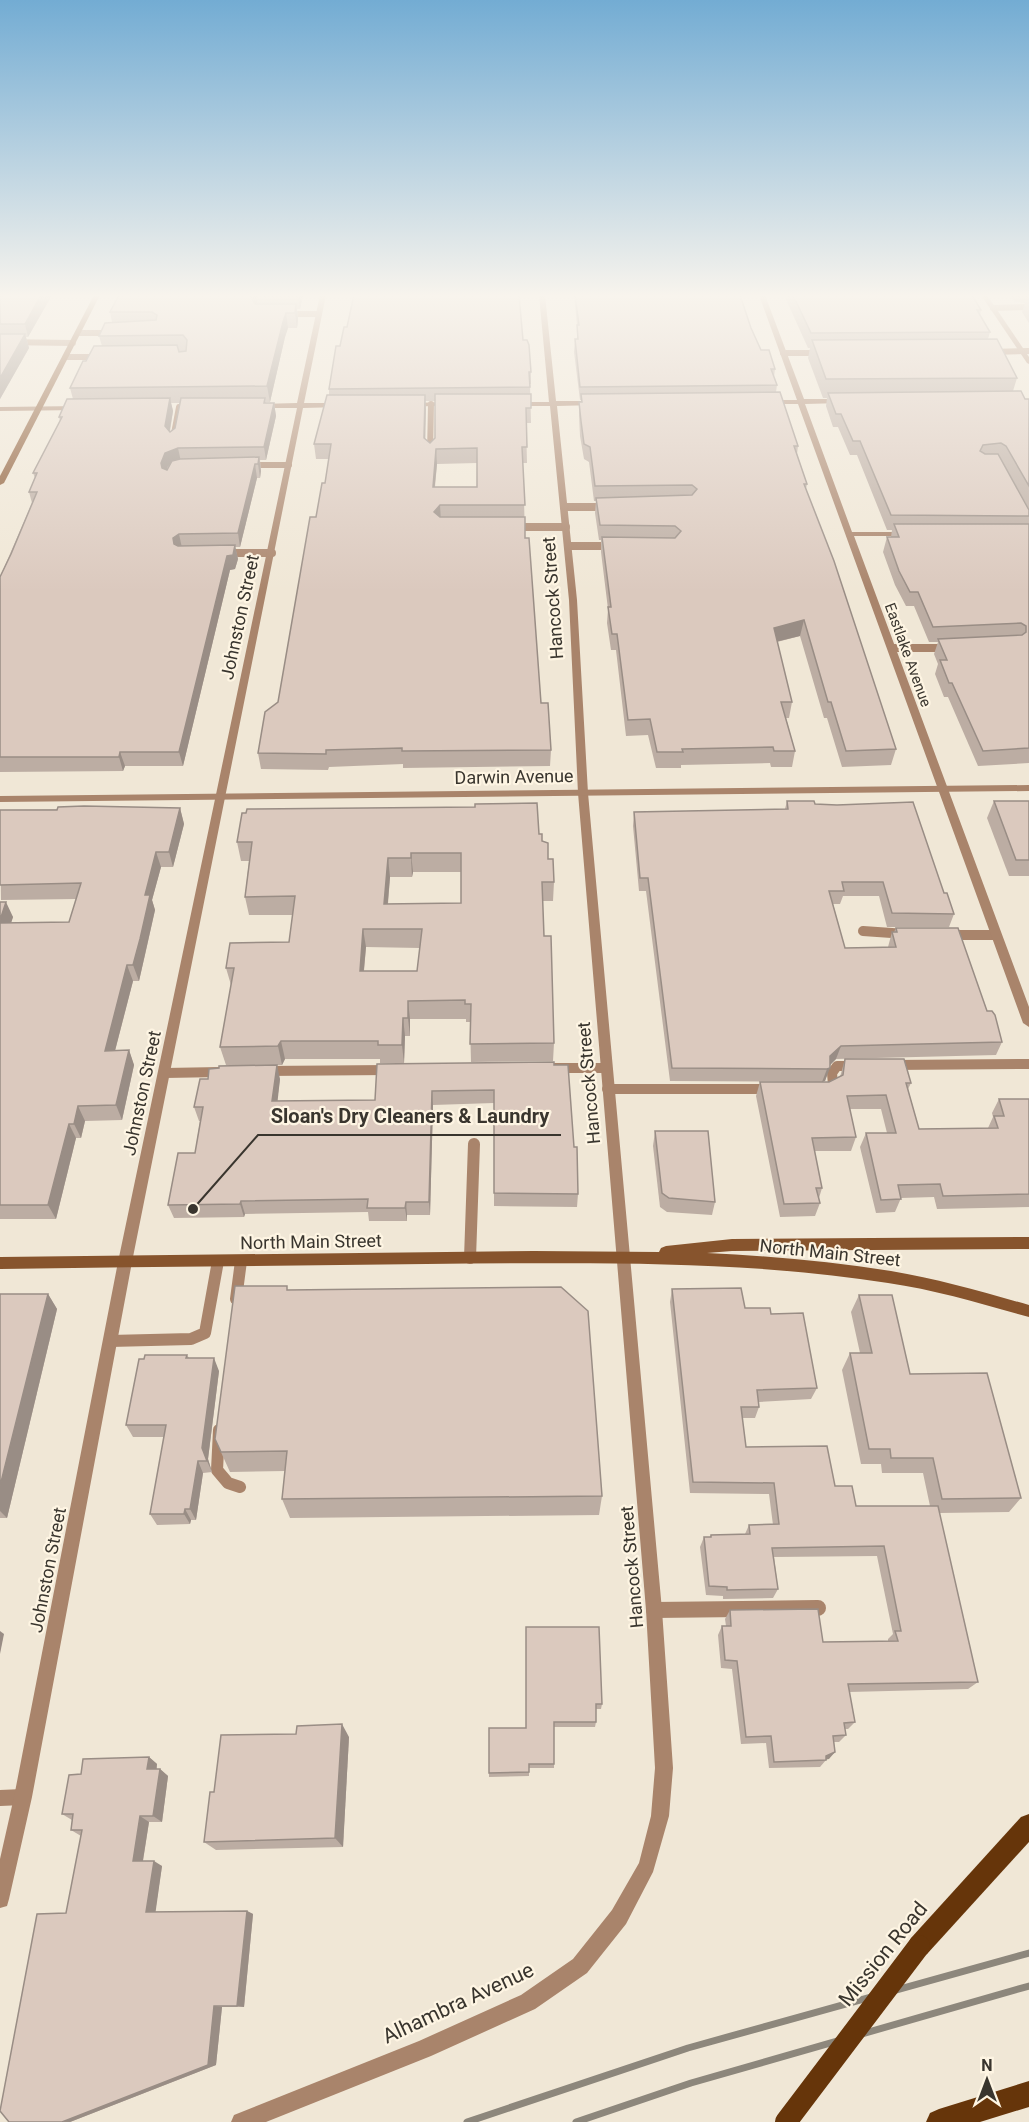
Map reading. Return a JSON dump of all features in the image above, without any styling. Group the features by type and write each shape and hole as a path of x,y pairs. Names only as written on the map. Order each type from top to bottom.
{"main road":[{"path":"0,483 47,394"},
{"name":"North Main Street","path":"623,1256 732,1245 1029,1243"},
{"name":"North Main Street","path":"0,1263 623,1256 841,1269 936,1285 980,1295 1029,1311"},
{"name":"Mission Road","path":"786,2122 919,1946 1028,1827"},
{"path":"939,2122 1029,2094"}],"street":[{"name":"Johnston Street","path":"0,1899 23,1797 125,1262 303,394"},
{"name":"Hancock Street","path":"550,394 568,546 583,793 605,1068 654,1610 664,1768 660,1816 647,1866"},
{"name":"Eastlake Avenue","path":"797,394 892,648 940,788 1029,1023"},
{"path":"765,402 846,401"},
{"path":"503,404 610,403"},
{"path":"396,405 455,404"},
{"path":"254,406 348,405"},
{"path":"168,407 188,407"},
{"path":"0,409 86,408"},
{"path":"850,534 909,534"},
{"name":"Darwin Avenue","path":"0,799 1029,788"},
{"name":"Alhambra Avenue","path":"241,2122 424,2049 528,2002 580,1966 619,1917 647,1866"}],"lane":[{"path":"430,453 431,404"},
{"path":"173,440 179,407"},
{"path":"243,465 290,465"},
{"path":"564,507 621,506"},
{"path":"508,527 566,527"},
{"path":"568,546 629,547"},
{"path":"217,553 272,553"},
{"path":"892,648 961,648"},
{"path":"863,931 914,934"},
{"path":"935,934 996,935"},
{"path":"813,1089 824,1089 833,1085 832,1073 837,1066 1029,1064"},
{"path":"546,1068 605,1068"},
{"path":"248,1072 403,1070"},
{"path":"165,1072 236,1072"},
{"path":"607,1089 779,1089"},
{"path":"470,1258 474,1144"},
{"path":"110,1341 191,1339 205,1333 218,1261"},
{"path":"234,1313 241,1261"},
{"path":"221,1417 217,1470 228,1483 240,1487"},
{"path":"654,1610 818,1608"},
{"path":"0,1797 23,1797"}],"building":[{"path":"435,394 531,394 531,408 526,408 527,447 522,447 525,505 440,505 434,512 440,517 525,517 525,538 529,538 541,703 548,703 551,750 402,751 402,748 326,750 326,754 258,753 265,712 278,702 310,517 316,517 322,483 325,483 331,444 314,444 327,395 425,395 424,438 430,443 435,438","holes":["477,448 477,487 433,487 436,449"]},
{"path":"581,394 781,394 798,446 794,446 807,484 804,484 834,561 896,749 846,751 831,702 828,702 804,620 774,628 792,702 781,702 795,751 774,751 773,747 682,749 683,752 657,752 650,719 628,720 617,634 612,634 608,607 611,607 602,537 675,538 681,531 675,526 600,525 596,498 692,495 697,489 692,485 595,486 590,447 584,444 579,402 582,402"},
{"path":"828,394 1023,394 1025,399 1029,399 1029,486 1006,446 1001,443 983,445 980,451 985,454 998,454 1029,510 1029,516 891,515 860,441 853,441 841,414 836,414"},
{"path":"170,398 165,426 170,432 175,428 181,398 265,398 264,403 274,403 264,447 178,448 165,453 161,463 162,468 167,470 172,461 180,459 259,457 258,464 255,464 238,533 179,534 173,538 174,544 178,546 235,545 233,555 227,556 179,752 120,752 119,757 0,757 0,577 37,492 29,492 37,473 33,473 62,417 59,417 67,399"},
{"path":"894,524 1029,524 1029,748 983,751 952,683 949,683 940,660 947,660 938,639 1022,635 1026,632 1026,626 1021,623 933,627 918,592 910,592 899,571 887,537 899,537"},
{"path":"787,801 814,801 815,804 837,805 913,802 944,893 947,893 954,914 892,913 883,882 842,882 844,891 829,891 845,948 896,947 892,932 897,932 896,928 958,928 987,1011 992,1011 995,1015 1002,1042 841,1046 830,1056 830,1068 827,1069 672,1068 648,878 640,878 634,812 788,809"},
{"path":"994,801 1029,801 1029,860 1016,860"},
{"path":"537,803 539,834 542,834 542,841 548,843 548,859 553,859 554,882 542,882 544,936 551,936 554,1043 470,1044 471,1004 465,1004 465,1000 408,1001 408,1018 403,1018 402,1045 378,1045 378,1041 281,1041 278,1046 220,1047 234,968 226,968 230,943 289,942 295,896 245,897 252,842 237,842 242,813 246,813 247,809 475,807 475,804","holes":["411,853 461,853 461,903 384,904 388,858 411,858","363,929 422,929 417,971 360,971"]},
{"path":"58,807 180,808 169,852 156,852 145,895 150,895 140,939 133,965 127,965 105,1051 129,1050 116,1105 78,1106 74,1124 69,1124 48,1205 0,1205 0,923 69,922 81,883 0,885 0,810 57,810"},
{"path":"0,902 6,902 0,920"},
{"path":"845,1059 904,1059 911,1083 906,1083 919,1129 998,1128 994,1116 1004,1116 999,1099 1029,1099 1029,1194 943,1196 940,1184 898,1185 901,1199 881,1200 866,1133 896,1133 886,1095 847,1096 856,1137 812,1138 822,1188 816,1188 820,1203 784,1204 760,1082 829,1082 843,1075"},
{"path":"554,1062 554,1065 568,1065 574,1147 577,1147 578,1194 494,1193 494,1090 432,1091 429,1202 406,1202 405,1208 367,1208 368,1199 241,1201 240,1204 168,1205 178,1153 195,1153 203,1107 194,1107 200,1079 208,1079 209,1069 219,1068 219,1066 277,1065 272,1101 375,1100 377,1064"},
{"path":"655,1131 708,1131 715,1202 669,1198 662,1193"},
{"path":"235,1286 287,1286 287,1290 561,1287 588,1311 602,1496 282,1499 287,1451 221,1452 215,1439"},
{"path":"741,1288 745,1308 770,1308 771,1314 803,1313 817,1388 757,1390 759,1407 741,1407 746,1447 827,1446 835,1486 852,1486 856,1506 938,1506 978,1682 848,1684 855,1722 844,1723 846,1735 833,1736 835,1752 826,1756 826,1760 774,1762 771,1736 746,1737 737,1661 725,1660 722,1626 731,1626 730,1610 818,1609 823,1642 898,1641 895,1631 901,1631 884,1546 772,1548 778,1589 727,1590 727,1587 709,1586 704,1537 750,1534 749,1525 779,1524 774,1483 693,1482 672,1289"},
{"path":"0,1294 48,1294 0,1486"},
{"path":"859,1295 892,1295 910,1374 987,1373 1021,1498 942,1499 933,1458 891,1458 890,1449 869,1449 850,1353 872,1353"},
{"path":"145,1355 187,1355 186,1358 214,1358 202,1448 207,1461 198,1461 190,1509 185,1509 184,1514 150,1514 166,1425 126,1425 139,1359 144,1359"},
{"path":"526,1627 599,1627 602,1704 596,1704 596,1722 554,1722 554,1764 529,1764 529,1772 489,1773 489,1728 526,1728"},
{"path":"342,1724 335,1838 204,1842 210,1792 214,1792 221,1735 296,1734 297,1726"},
{"path":"149,1757 147,1769 160,1769 153,1816 140,1816 133,1861 154,1861 146,1912 247,1911 237,2006 214,2006 208,2065 62,2122 9,2122 0,2111 37,1914 66,1913 82,1830 71,1830 73,1814 62,1814 69,1775 81,1774 83,1759"}],"railway":[{"path":"467,2122 688,2048 1029,1953"},
{"path":"576,2122 691,2083 1029,1986"}],"place":[{"name":"Sloan's Dry Cleaners & Laundry","path":"193,1209"}]}
